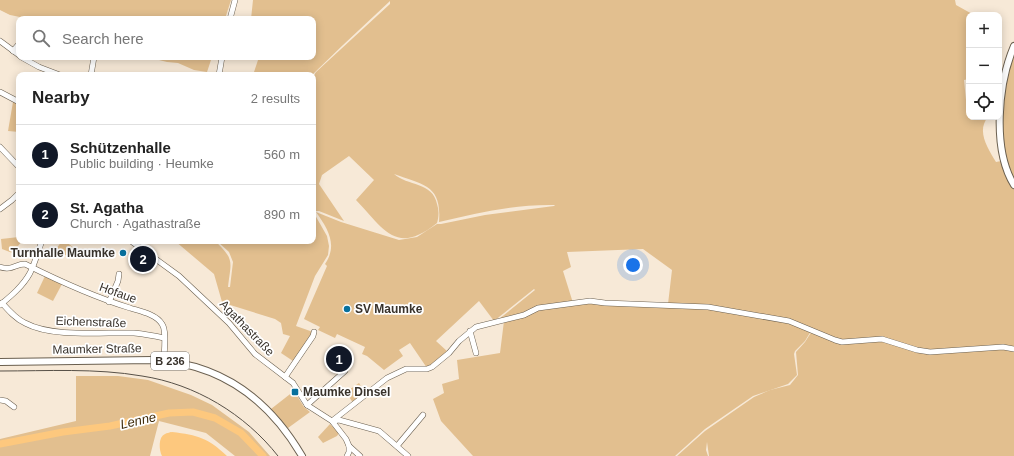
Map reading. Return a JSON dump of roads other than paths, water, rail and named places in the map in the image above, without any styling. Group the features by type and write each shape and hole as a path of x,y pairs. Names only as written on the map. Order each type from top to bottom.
{"main road":[{"path":"1014,46 1004,77 1000,112 1003,158 1006,171 1014,185"},
{"name":"Maumker Straße","path":"0,362 164,360 205,369 241,387 268,409 302,456"}],"street":[{"path":"231,16 235,0"},
{"path":"0,41 16,52"},
{"path":"13,50 16,47"},
{"path":"27,60 51,72"},
{"path":"92,72 94,60"},
{"path":"220,72 222,60"},
{"path":"0,92 16,100"},
{"path":"0,147 16,164"},
{"path":"0,209 16,196"},
{"path":"1,304 23,284 32,267 41,244"},
{"name":"Agathastraße","path":"135,244 179,276 229,323 255,354 293,383 307,405 332,421 349,446 360,456"},
{"path":"0,267 11,269 23,264 32,267"},
{"name":"Hofaue","path":"32,267 109,302 156,318 163,325 164,360"},
{"path":"109,302 118,281 118,274"},
{"path":"332,421 387,378 406,370 427,369 432,367 449,353 470,331 483,324 524,314 538,308 590,301 610,304 701,306 789,321 842,342 882,339 917,350 930,352 1014,348"},
{"name":"Eichenstraße","path":"1,304 25,323 43,329 67,333 134,333 164,338"},
{"path":"470,331 476,352"},
{"path":"285,377 313,336 314,332"},
{"path":"307,405 345,371"},
{"path":"0,400 6,400 14,407"},
{"path":"397,446 423,415"},
{"path":"332,421 339,420 376,430 408,456"},
{"path":"347,456 349,446"}],"waterway":[{"name":"Lenne","path":"0,444 63,432 110,426 169,413 193,412 215,418 241,433 263,456"}],"railway":[{"path":"0,371 71,370 125,373 162,380 181,386 218,403 250,427 278,456"}],"place":[{"name":"Turnhalle Maumke","path":"123,253"},
{"name":"St. Agatha","path":"143,259"},
{"name":"SV Maumke","path":"347,309"},
{"name":"Schützenhalle","path":"339,359"},
{"name":"Maumke Dinsel","path":"295,392"}]}
